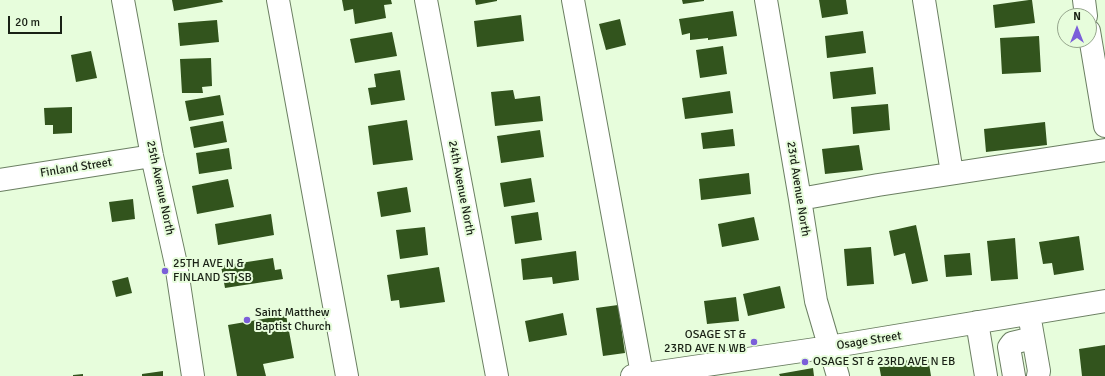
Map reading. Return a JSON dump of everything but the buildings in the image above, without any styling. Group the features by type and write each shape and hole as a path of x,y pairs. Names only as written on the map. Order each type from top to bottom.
{"street":[{"name":"25th Avenue North","path":"123,0 152,156 176,264 193,376"},
{"path":"278,0 346,376"},
{"name":"24th Avenue North","path":"426,0 497,376"},
{"path":"573,0 637,375"},
{"name":"23rd Avenue North","path":"766,0 816,301 838,376"},
{"path":"924,0 952,174"},
{"path":"1092,48 1105,126"},
{"path":"800,199 878,185 1105,150"},
{"name":"Finland Street","path":"0,180 152,156"},
{"name":"Osage Street","path":"637,375 829,347 1105,301"},
{"path":"1029,314 1038,376"},
{"path":"977,322 986,376"},
{"path":"1014,376 1009,347 1012,343 1033,338"}],"place":[{"name":"25TH AVE N & FINLAND ST SB","path":"165,271"},
{"name":"Saint Matthew Baptist Church","path":"247,320"},
{"name":"OSAGE ST & 23RD AVE N WB","path":"754,342"},
{"name":"OSAGE ST & 23RD AVE N EB","path":"805,362"}]}
